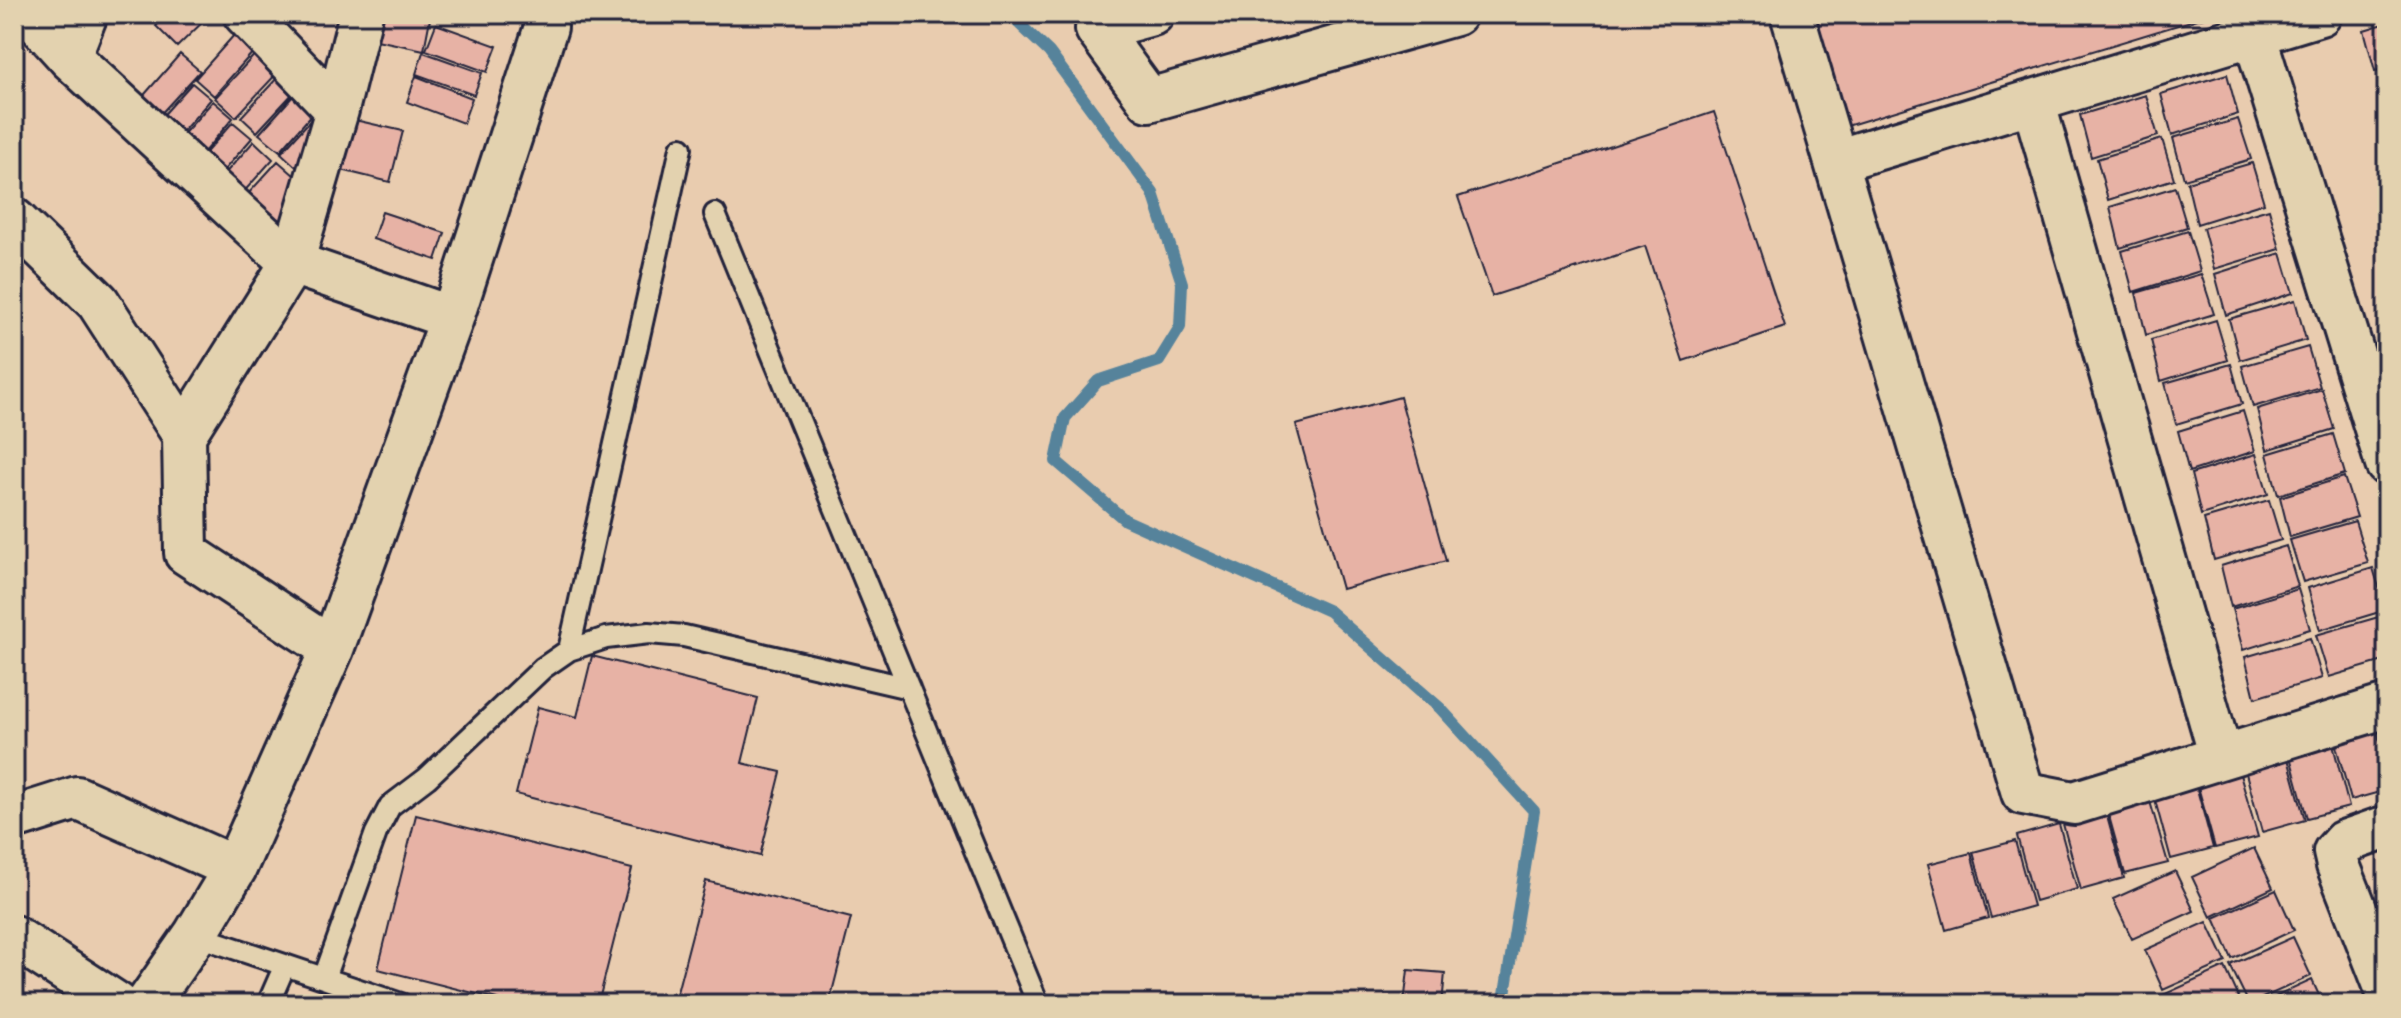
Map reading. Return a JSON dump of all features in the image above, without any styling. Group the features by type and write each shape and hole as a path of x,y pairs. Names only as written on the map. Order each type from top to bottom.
{"street":[{"path":"30,14 69,57 292,263 452,318"},
{"path":"69,57 86,14"},
{"path":"245,14 337,110"},
{"path":"184,435 292,263 337,110 361,14"},
{"path":"1152,14 1097,29 1149,100 1455,14"},
{"path":"1792,14 2023,793 2074,803 2387,706"},
{"path":"1836,161 2320,14"},
{"path":"147,1004 195,935 235,868 332,649 452,318 546,27"},
{"path":"2254,34 2387,464"},
{"path":"2033,101 2221,757"},
{"path":"14,220 98,302 184,435 186,553 332,649"},
{"path":"14,818 77,798 235,868"},
{"path":"2387,830 2381,829 2344,842 2335,852 2387,990"},
{"path":"14,937 117,1004"}],"lane":[{"path":"569,650 681,148"},
{"path":"715,214 1038,1004"},
{"path":"324,978 376,833 390,806 427,778 543,668 569,650 606,638 649,633 684,636 909,688"},
{"path":"195,935 401,1004"},
{"path":"268,1004 285,965"}],"building":[{"path":"168,14 211,14 177,47 156,26"},
{"path":"372,14 405,14 430,19 424,50 367,38"},
{"path":"1801,14 2214,14 1837,129"},
{"path":"2387,23 2387,68 2375,71 2364,30"},
{"path":"436,24 497,46 487,72 426,50"},
{"path":"235,34 254,51 214,96 195,79"},
{"path":"259,50 280,70 236,117 215,98"},
{"path":"423,52 482,73 474,95 416,74"},
{"path":"180,54 200,71 157,118 138,102"},
{"path":"2227,74 2238,114 2172,135 2161,94"},
{"path":"279,76 295,91 257,132 241,117"},
{"path":"416,76 472,98 463,123 407,102"},
{"path":"2387,76 2387,106 2380,78"},
{"path":"192,83 211,99 170,146 151,129"},
{"path":"294,95 314,112 280,151 259,134"},
{"path":"2146,95 2158,136 2091,157 2080,115"},
{"path":"213,101 233,118 192,166 171,148"},
{"path":"1714,112 1785,327 1683,361 1645,246 1492,296 1458,197"},
{"path":"315,115 308,178 281,153"},
{"path":"346,118 403,131 390,182 333,168"},
{"path":"2238,119 2251,159 2184,179 2173,138"},
{"path":"233,122 252,138 212,184 193,167"},
{"path":"2162,139 2174,179 2108,200 2097,159"},
{"path":"254,141 273,159 233,204 214,186"},
{"path":"278,161 312,191 285,251 237,206"},
{"path":"2252,163 2264,203 2197,224 2187,182"},
{"path":"2175,187 2187,227 2120,248 2110,207"},
{"path":"2269,209 2280,249 2214,269 2203,228"},
{"path":"382,212 445,233 436,260 373,239"},
{"path":"2188,231 2200,271 2133,292 2122,251"},
{"path":"2281,253 2293,293 2226,315 2215,274"},
{"path":"2201,274 2214,314 2146,335 2136,293"},
{"path":"2295,300 2306,340 2240,360 2229,319"},
{"path":"2216,320 2228,360 2161,381 2151,340"},
{"path":"2308,347 2320,387 2253,407 2242,366"},
{"path":"2231,364 2242,404 2176,424 2165,383"},
{"path":"2322,389 2334,429 2267,450 2257,409"},
{"path":"1400,397 1446,561 1342,589 1296,425"},
{"path":"2243,411 2255,451 2189,472 2178,431"},
{"path":"2333,434 2345,474 2278,495 2267,454"},
{"path":"2256,454 2268,494 2201,515 2191,474"},
{"path":"2344,477 2357,517 2290,537 2280,497"},
{"path":"2269,500 2281,540 2214,560 2204,519"},
{"path":"2355,521 2368,563 2303,582 2290,540"},
{"path":"2286,546 2298,586 2231,607 2221,566"},
{"path":"2373,568 2386,610 2320,630 2308,588"},
{"path":"2298,589 2310,629 2243,650 2232,609"},
{"path":"2382,616 2387,633 2387,660 2329,677 2316,635"},
{"path":"2310,638 2322,678 2255,698 2245,657"},
{"path":"592,656 758,698 742,763 781,772 760,856 516,794 538,707 577,717"},
{"path":"2387,722 2387,753 2379,724"},
{"path":"2375,724 2387,767 2387,790 2351,800 2333,735"},
{"path":"2332,741 2349,807 2307,818 2289,753"},
{"path":"2287,755 2305,820 2262,832 2244,766"},
{"path":"2239,771 2258,837 2215,848 2197,783"},
{"path":"2195,782 2213,848 2171,859 2153,793"},
{"path":"2149,798 2168,863 2125,874 2107,809"},
{"path":"2106,813 2124,878 2081,890 2063,824"},
{"path":"416,815 632,869 598,1004 517,1004 378,969"},
{"path":"2059,824 2077,889 2035,901 2017,836"},
{"path":"2015,841 2033,906 1991,918 1973,852"},
{"path":"2254,848 2273,888 2211,917 2192,877"},
{"path":"1971,853 1988,918 1946,930 1928,864"},
{"path":"2175,871 2194,911 2132,939 2113,899"},
{"path":"706,881 851,918 829,1004 674,1004"},
{"path":"2276,890 2294,930 2232,959 2214,918"},
{"path":"2207,922 2226,962 2163,990 2145,950"},
{"path":"2293,937 2311,976 2249,1004 2230,965"},
{"path":"2225,967 2242,1004 2167,1004 2163,995"},
{"path":"1408,970 1445,973 1442,1004 1404,1004"},
{"path":"2312,980 2323,1004 2260,1004"}],"waterway":[{"path":"1009,14 1049,52 1153,193 1182,283 1180,327 1159,361 1098,381 1065,418 1056,461 1125,520 1329,611 1440,708 1534,811 1505,994 1516,1004"}]}
